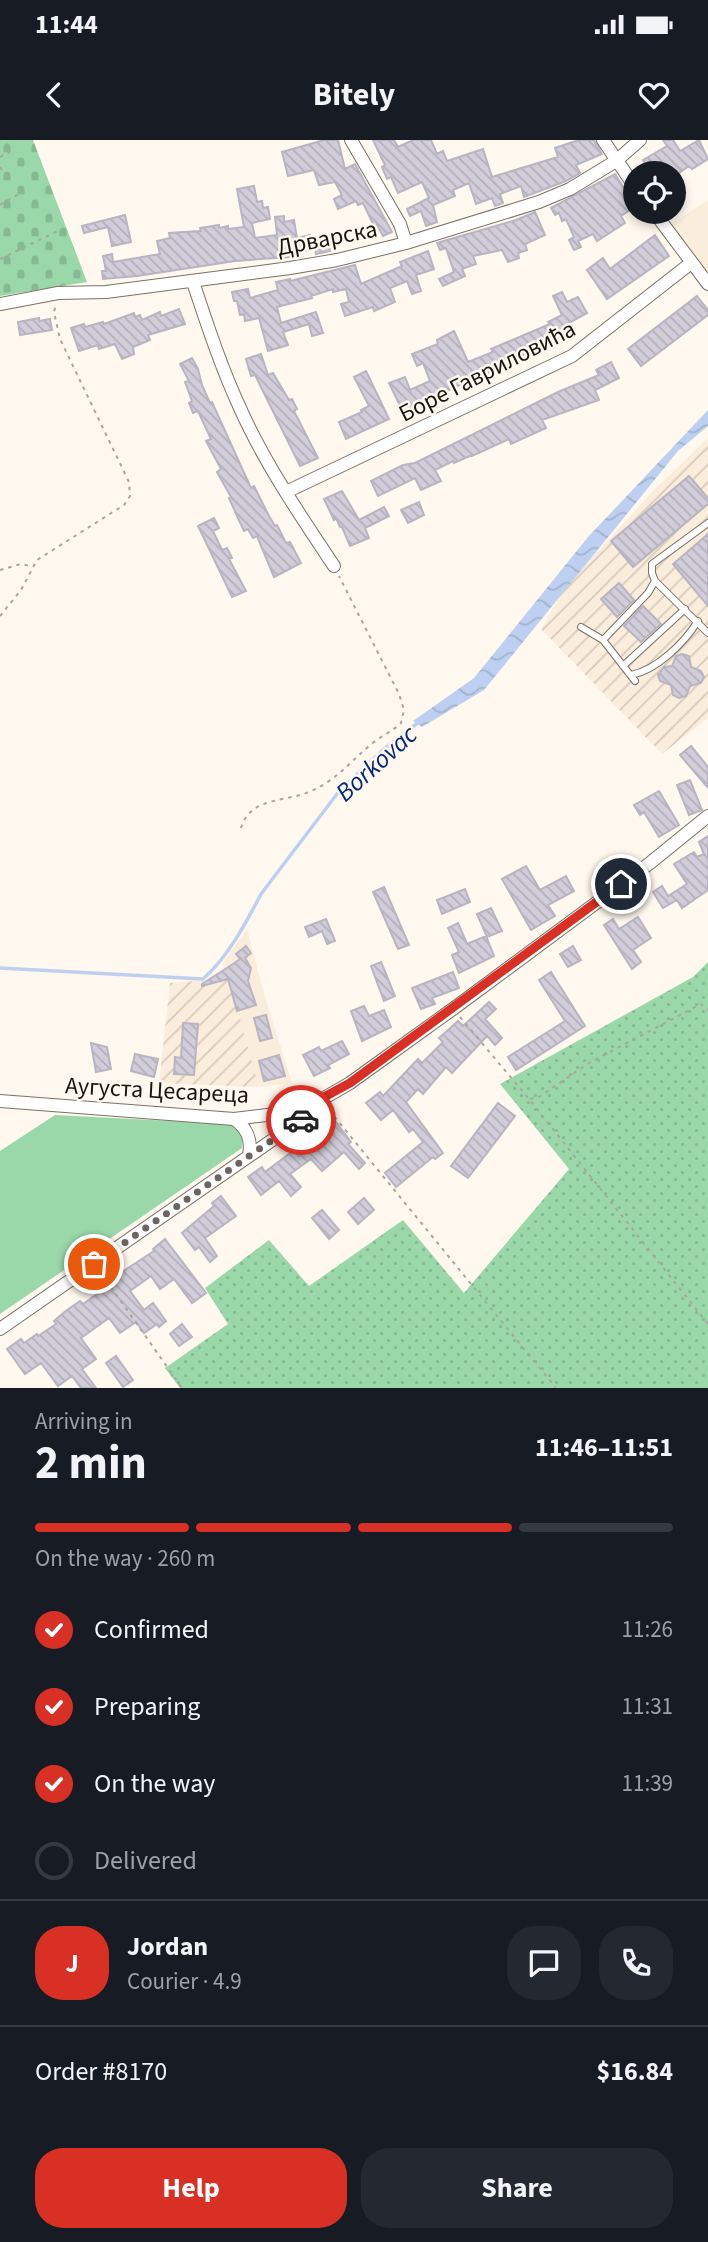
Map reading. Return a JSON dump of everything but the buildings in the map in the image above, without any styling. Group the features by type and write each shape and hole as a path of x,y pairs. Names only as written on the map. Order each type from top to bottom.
{"street":[{"path":"351,140 400,224 406,243"},
{"path":"603,140 623,171"},
{"name":"Дрварска","path":"0,304 58,293 106,292 315,264 406,243 539,202 586,181 616,161 639,140"},
{"path":"663,224 708,284"},
{"name":"Боре Гавриловића","path":"286,492 572,356 691,263"},
{"path":"193,282 220,362 241,410 286,492 334,566"},
{"name":"Аугуста Цесареца","path":"0,1101 234,1119 275,1114 315,1102 350,1083 457,1006 650,863 708,816"},
{"name":"Аугуста Цесареца","path":"0,1329 304,1118 315,1102"},
{"path":"234,1119 247,1132 249,1155"}],"lane":[{"path":"708,523 652,564 655,581 708,633"},
{"path":"603,640 648,593 655,581"},
{"path":"623,666 685,609"},
{"path":"582,627 603,640 633,678 653,666 690,633 698,621"}],"path":[{"path":"0,157 10,152"},
{"path":"0,167 7,178"},
{"path":"0,205 24,191"},
{"path":"0,259 62,229"},
{"path":"0,616 21,590 32,566 45,554 124,505 131,492 120,463 60,339 54,313 58,293"},
{"path":"0,570 21,564 32,566"},
{"path":"241,828 248,814 264,803 300,795 335,778 372,744 398,727 403,717 402,702 389,673 334,566"},
{"path":"529,1099 539,1097 589,1063 701,1004 708,1010"},
{"path":"457,1006 461,1019 529,1099 708,1324"},
{"path":"315,1102 336,1117 556,1388"},
{"path":"94,1264 181,1388"}],"shaded area":[{"path":"708,200 708,292 662,230 671,224 686,224 686,214"},
{"path":"708,438 708,718 662,754 541,629 566,586 655,489"},
{"path":"247,929 292,1083 259,1087 226,969 222,964"},
{"path":"226,968 259,1087 159,1083 170,983 207,980"}],"green space":[{"path":"0,140 33,140 87,282 0,296"},
{"path":"708,962 708,1388 180,1388 165,1368 228,1324 205,1288 269,1240 309,1286 403,1220 464,1293 569,1169 500,1084 693,977"},
{"path":"55,1115 230,1124 242,1135 242,1148 0,1314 0,1151"}],"water":[{"path":"708,410 708,426 678,451 484,690 422,727 413,721 474,678 588,537"}],"waterway":[{"name":"Borkovac","path":"0,968 203,979 228,950 261,894 340,790 383,750 419,722"}],"way so far":[{"path":"94,1264 301,1120"}],"route":[{"path":"301,1120 310,1112 311,1104 350,1083 621,884"}]}
